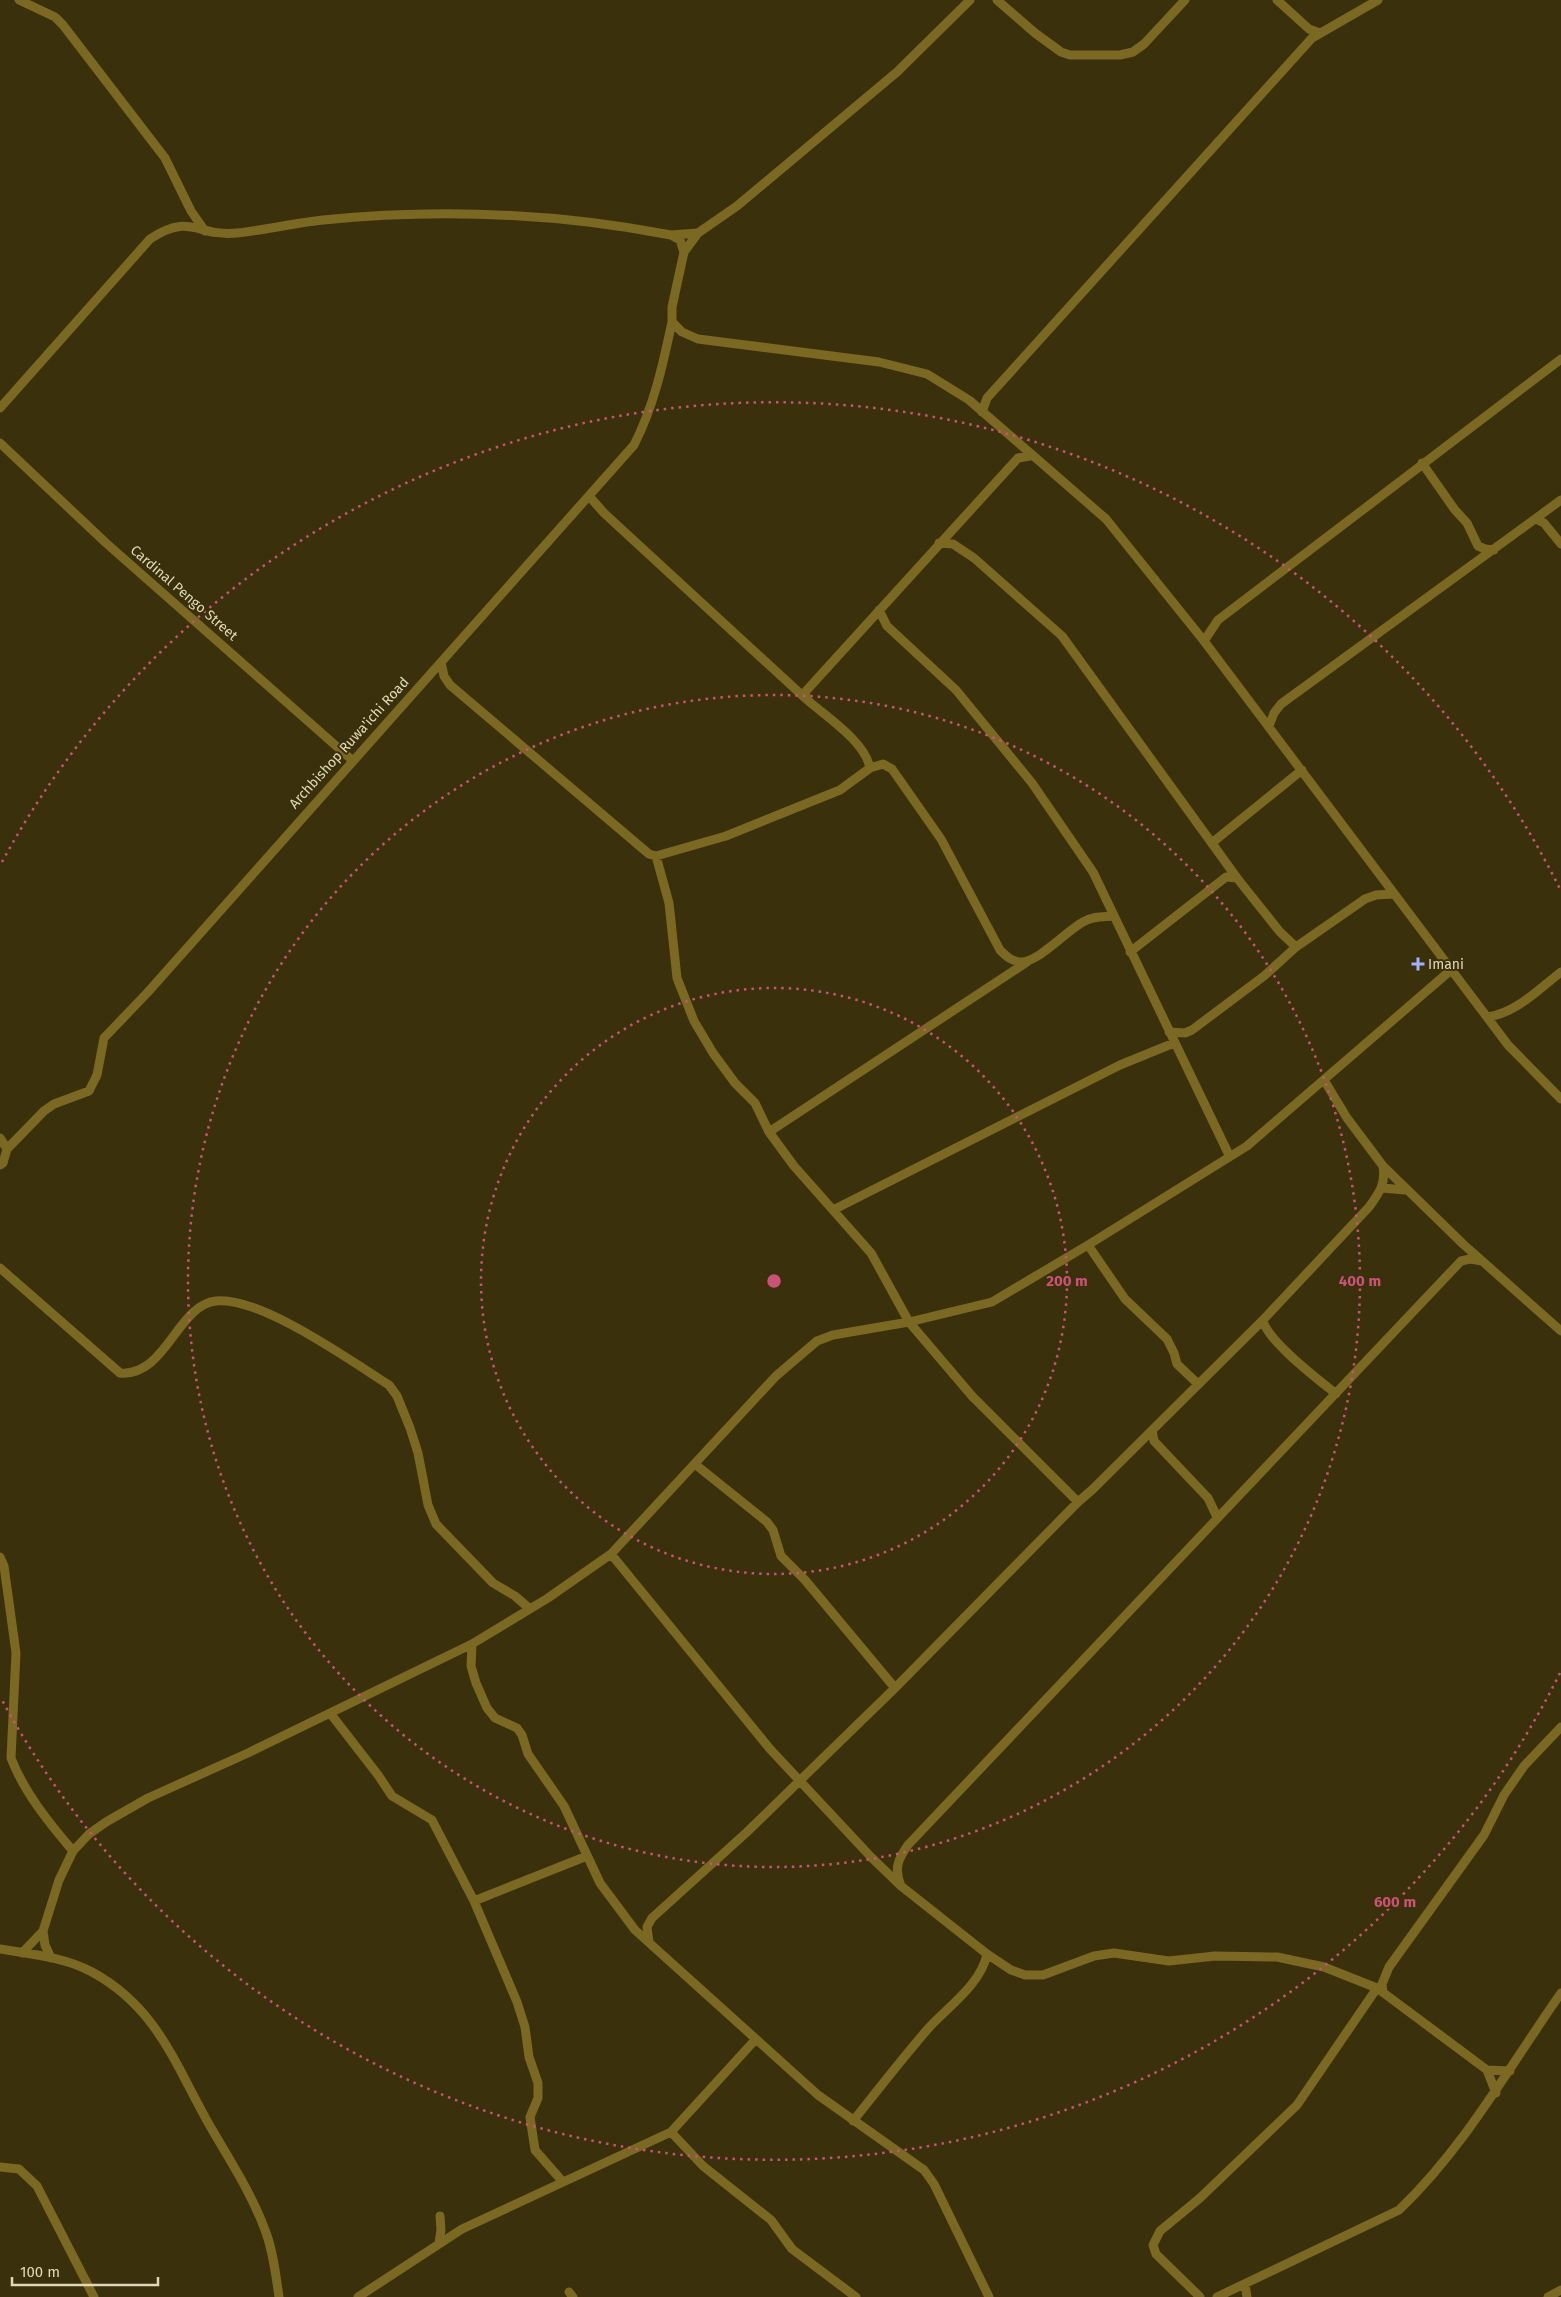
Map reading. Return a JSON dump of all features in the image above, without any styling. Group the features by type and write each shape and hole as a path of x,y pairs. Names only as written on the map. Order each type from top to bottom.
{"street":[{"path":"19,0 54,17 63,25 165,158 191,211 205,231"},
{"path":"684,252 698,233 737,206 897,72 970,0"},
{"path":"997,0 1061,52 1070,55 1120,55 1133,52 1144,44 1185,0"},
{"path":"1277,0 1309,29 1320,33"},
{"path":"982,412 987,398 1312,38 1378,0"},
{"path":"0,408 150,239 166,229 178,225 214,234 236,233 323,220 440,214 501,214 580,219 671,235 698,233"},
{"path":"671,235 680,240 684,252"},
{"name":"Archbishop Ruwa'ichi Road","path":"7,1149 44,1111 54,1104 89,1091 97,1076 104,1038 148,992 352,760 634,445 644,426 661,374 672,322 672,307 684,252"},
{"path":"672,322 682,332 698,339 879,362 927,374 968,400 1030,456 1106,519 1204,641 1269,726 1508,1045 1561,1099"},
{"path":"1204,641 1218,620 1561,359"},
{"name":"Cardinal Pengo Street","path":"0,444 106,543 352,760"},
{"path":"805,698 811,683 857,637 939,543 1018,458 1030,456"},
{"path":"1422,463 1455,510 1467,523 1478,546 1485,550 1494,550"},
{"path":"589,496 604,513 805,698 860,746 868,759 870,768"},
{"path":"1269,726 1274,713 1282,704 1561,500"},
{"path":"1536,519 1544,523 1561,544"},
{"path":"939,543 953,544 974,558 1062,636 1238,878 1280,932 1296,947"},
{"path":"879,610 887,626 956,690 1032,783 1093,872 1229,1155"},
{"path":"440,662 444,676 450,684 642,848 656,856 669,903 677,978 694,1021 735,1083 755,1104 769,1132 794,1166 871,1253 909,1322 972,1396 1078,1502"},
{"path":"656,856 726,836 840,790 870,768 883,764 892,769 941,838 1000,950 1010,960 1021,962 1032,959"},
{"path":"1213,842 1302,770"},
{"path":"1130,952 1226,876 1238,878"},
{"path":"1169,1032 1185,1033 1192,1030 1264,976 1296,947 1365,899 1376,895 1393,894"},
{"path":"769,1132 1032,959 1083,921 1096,917 1114,916"},
{"path":"51,1958 45,1944 44,1931 59,1880 73,1851 89,1834 148,1798 472,1644 548,1598 611,1554 696,1465 776,1376 817,1341 833,1335 909,1322 992,1302 1088,1245 1229,1155 1247,1146 1324,1080 1369,1038 1451,970"},
{"path":"1488,1017 1499,1015 1526,1000 1561,972"},
{"path":"833,1210 1120,1065 1174,1043"},
{"path":"1324,1080 1347,1118 1382,1166 1463,1244 1561,1331"},
{"path":"0,1138 7,1149 3,1163 0,1165"},
{"path":"649,1942 648,1927 652,1918 747,1832 894,1688 1262,1320 1369,1207 1382,1188 1384,1176 1382,1166"},
{"path":"1382,1188 1405,1190"},
{"path":"1461,1261 1463,1244"},
{"path":"1088,1245 1125,1299 1167,1339 1174,1353 1176,1364 1198,1384"},
{"path":"901,1886 896,1873 898,1860 908,1845 1461,1261 1470,1259 1482,1261"},
{"path":"0,1268 120,1373 138,1372 149,1365 197,1310 209,1302 218,1300 236,1303 272,1314 389,1385 397,1396 410,1428 418,1453 428,1505 436,1524 493,1583 515,1596 530,1609"},
{"path":"1262,1320 1264,1326 1283,1348 1336,1394"},
{"path":"1152,1430 1154,1441 1208,1498 1217,1518"},
{"path":"696,1465 767,1522 773,1530 781,1556 805,1580 894,1688"},
{"path":"611,1554 770,1749 799,1780 901,1886 987,1954 1011,1970 1025,1975 1043,1975 1094,1956 1114,1953 1168,1961 1214,1956 1277,1957 1324,1967 1380,1990 1487,2070 1496,2093"},
{"path":"0,1557 4,1566 16,1653 11,1758 15,1768 48,1822 73,1851"},
{"path":"472,1644 471,1666 476,1683 488,1708 495,1718 517,1728 522,1735 528,1754 564,1806 600,1883 635,1930 818,2095 924,2170 934,2184 989,2297"},
{"path":"330,1713 378,1774 392,1796 432,1820 474,1901 517,2002 524,2027 529,2057 538,2083 538,2098 530,2117 535,2150 562,2181"},
{"path":"1200,2297 1156,2254 1153,2245 1160,2231 1200,2198 1297,2105 1380,1990 1389,1967 1484,1834 1504,1795 1524,1766 1561,1727"},
{"path":"474,1901 587,1856"},
{"path":"22,1952 44,1931"},
{"path":"0,1949 51,1958 91,1971 121,1991 146,2015 175,2057 198,2106 265,2230 279,2297"},
{"path":"853,2121 926,2030 969,1987 985,1964 987,1954"},
{"path":"1223,2296 1399,2210 1422,2188 1496,2093 1561,1993"},
{"path":"358,2297 462,2229 671,2132 755,2040"},
{"path":"1487,2070 1510,2070"},
{"path":"671,2132 703,2166 771,2220 792,2249 856,2297"},
{"path":"0,2167 19,2169 37,2186 94,2297"},
{"path":"439,2243 441,2230 440,2216"},
{"path":"1245,2284 1247,2297"},
{"path":"1548,2297 1561,2290"}],"place":[{"name":"Imani","path":"1418,964"}]}
